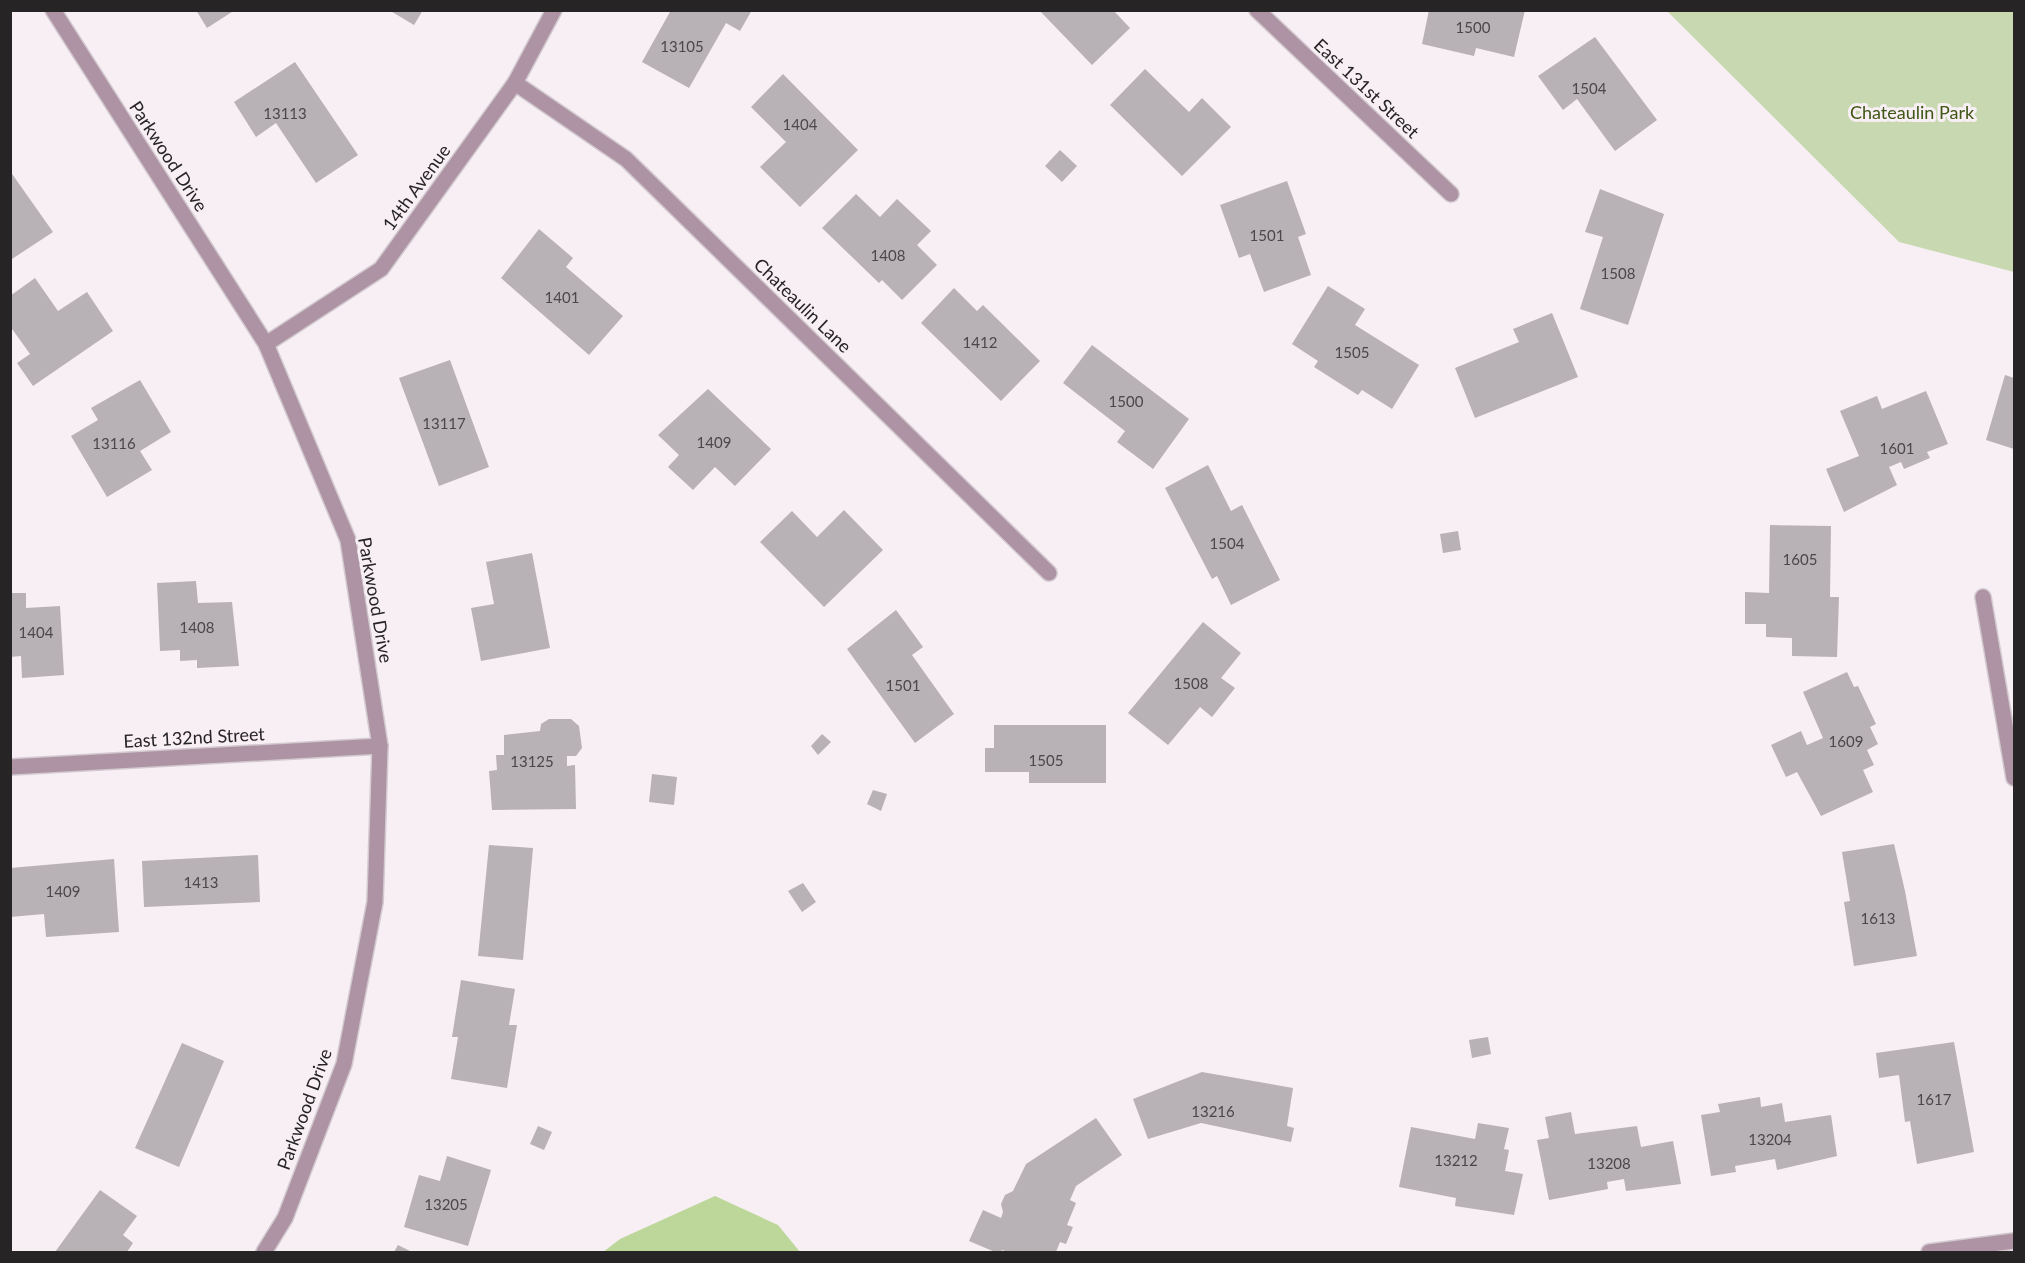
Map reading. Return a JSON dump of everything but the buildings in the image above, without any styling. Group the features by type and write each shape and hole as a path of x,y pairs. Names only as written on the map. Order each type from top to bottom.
{"street":[{"name":"Parkwood Drive","path":"53,10 266,344 348,540 380,746 375,902 344,1064 285,1218 264,1252"},
{"name":"14th Avenue","path":"266,344 381,269 515,83 554,10"},
{"name":"East 131st Street","path":"1257,10 1450,194"},
{"name":"Chateaulin Lane","path":"515,83 626,159 1049,573"},
{"path":"1983,597 2014,778"},
{"name":"East 132nd Street","path":"10,767 380,746"},
{"path":"1929,1252 2014,1241"}],"green space":[{"name":"Chateaulin Park","path":"1667,11 2014,11 2014,272 1899,242"}],"shaded area":[{"path":"715,1196 778,1225 800,1252 603,1252 620,1239"}]}
